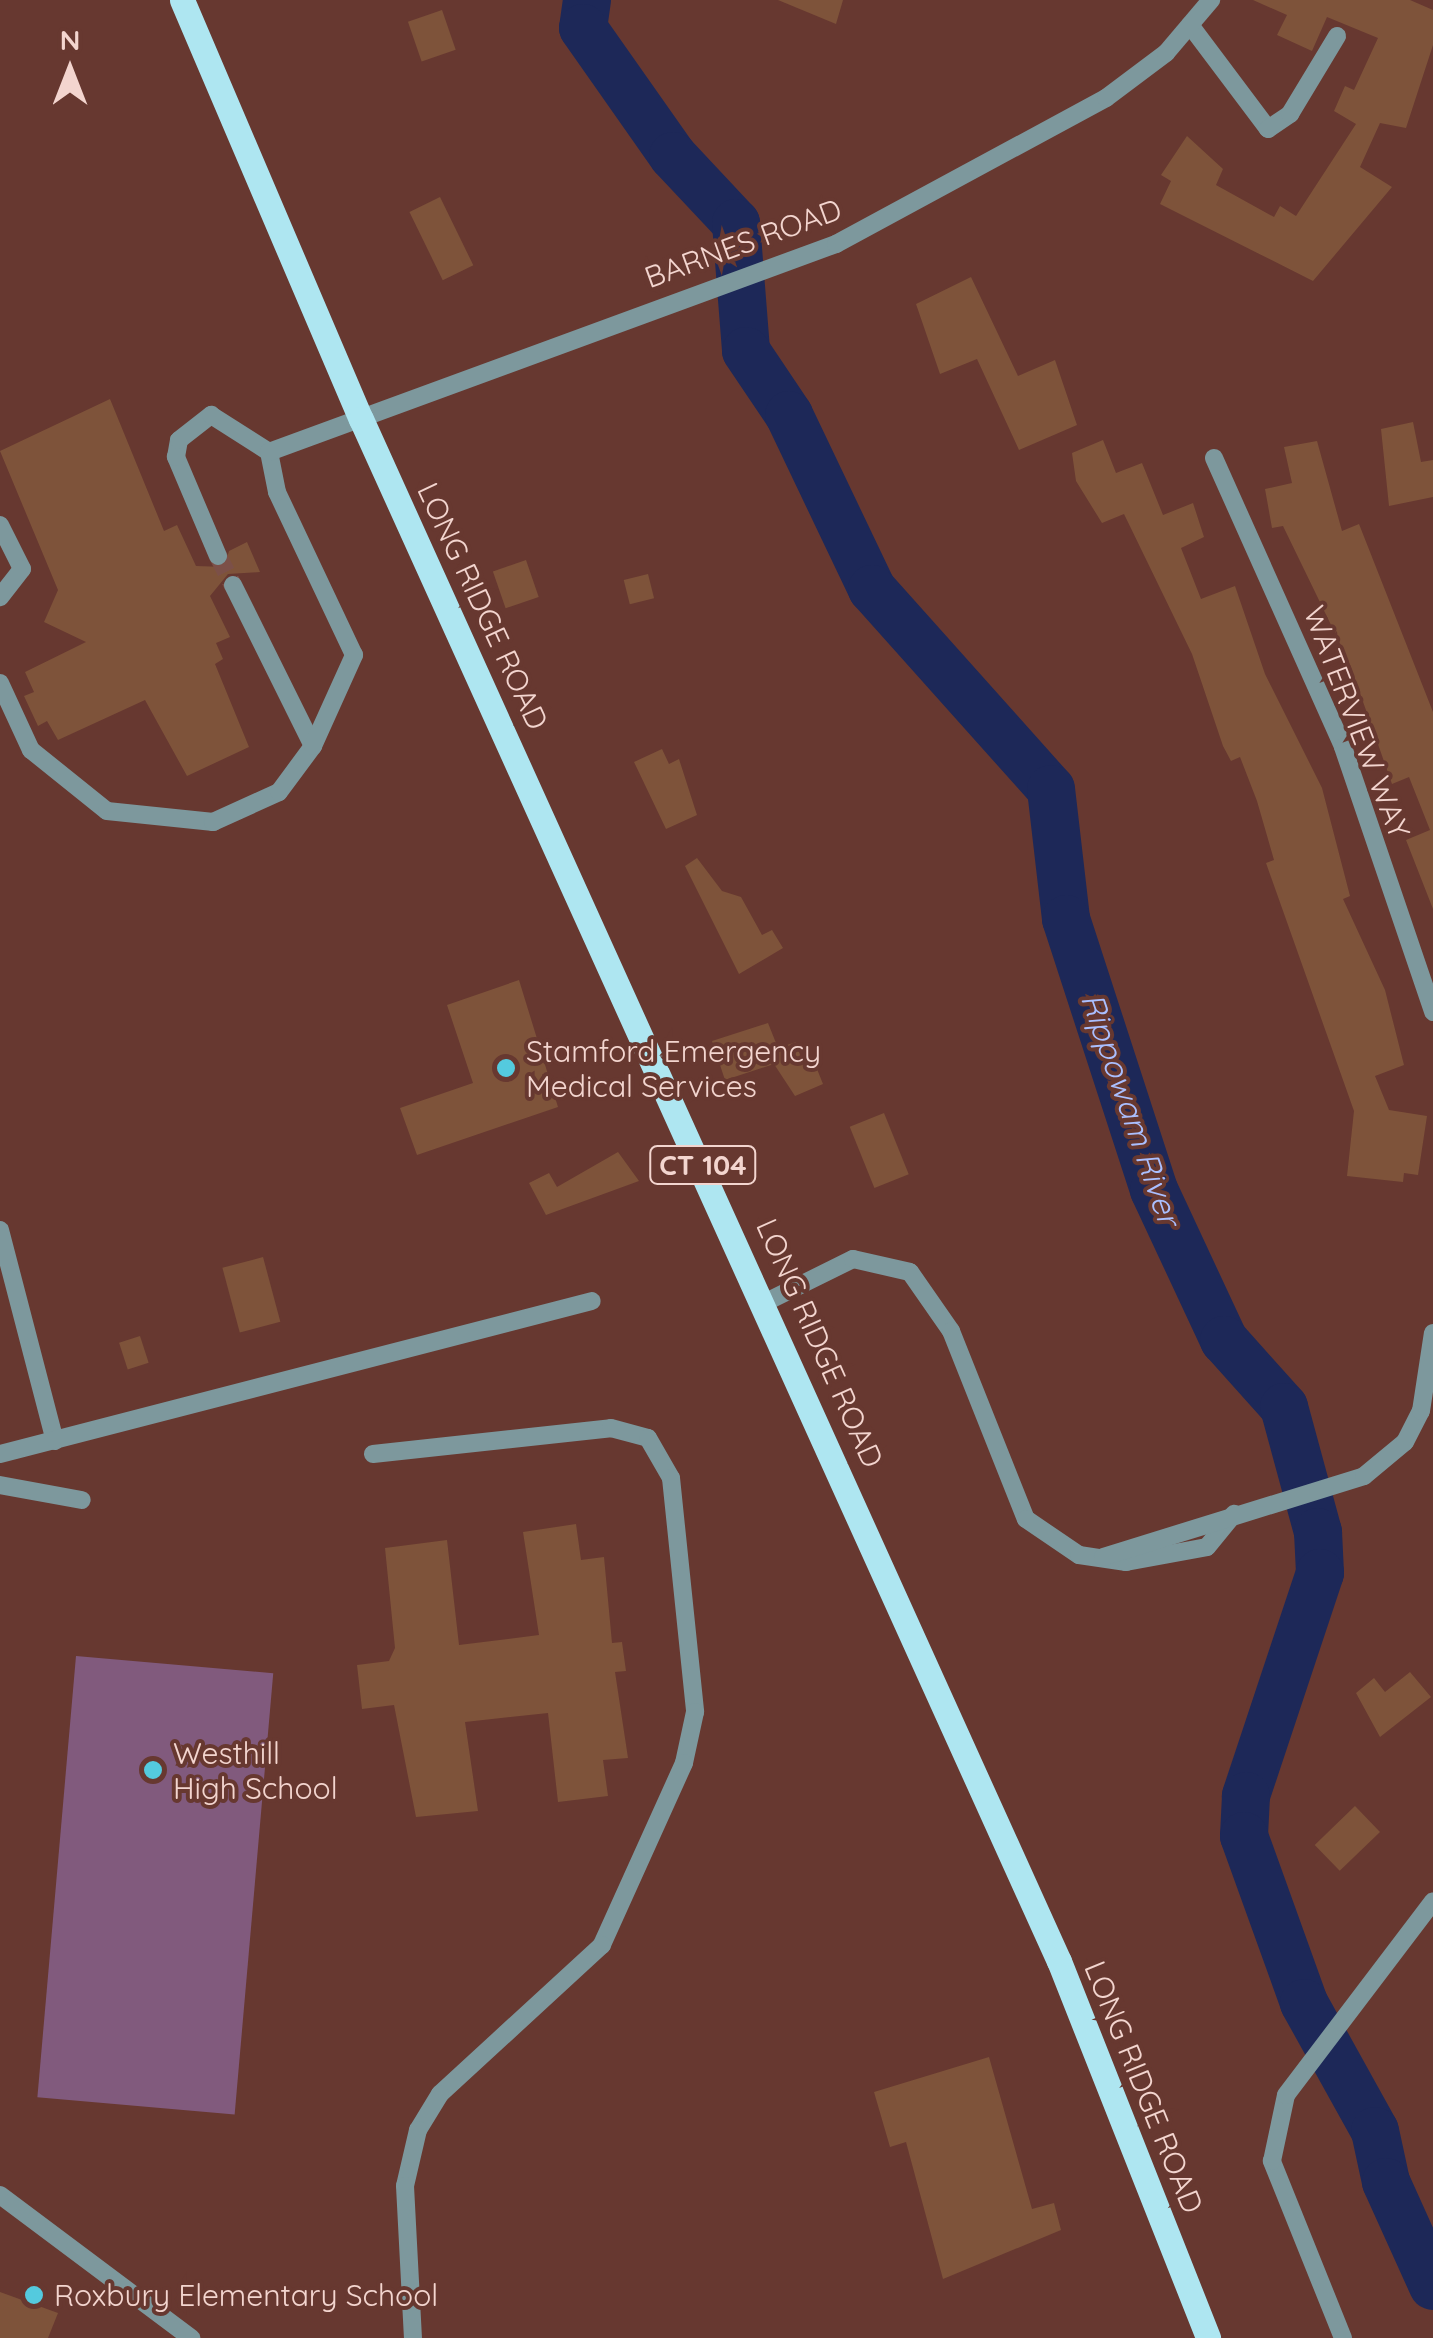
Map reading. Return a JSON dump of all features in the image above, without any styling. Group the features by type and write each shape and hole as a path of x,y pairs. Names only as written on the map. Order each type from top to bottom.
{"main road":[{"name":"LONG RIDGE ROAD","path":"182,0 362,419 768,1301 1060,1961 1208,2338"}],"street":[{"name":"BARNES ROAD","path":"269,452 672,296 820,250 1106,98 1190,25 1211,0"},
{"path":"1190,25 1268,129 1290,114 1338,36"},
{"path":"0,683 32,750 107,812 213,822 279,792 313,746 354,655 277,492 269,452 211,415 179,440 176,456 218,556"},
{"name":"WATERVIEW WAY","path":"1214,458 1343,747 1433,1012"},
{"path":"0,524 22,569 0,597"},
{"path":"232,585 313,746"},
{"path":"0,1230 55,1441"},
{"path":"768,1301 854,1259 910,1272 951,1331 1026,1519 1058,1545 1103,1558 1152,1560 1206,1547 1234,1514 1364,1476 1405,1442 1421,1412 1433,1333"},
{"path":"0,1270 18,1297"},
{"path":"0,1454 592,1301"},
{"path":"373,1454 610,1428 648,1438 671,1478 696,1712 684,1763 602,1945 463,2071 418,2130 405,2186 413,2338"},
{"path":"0,1485 82,1500"},
{"path":"1343,2338 1272,2161 1286,2095 1376,1968 1433,1901"},
{"path":"0,2195 192,2338"}],"shaded area":[{"path":"76,1656 273,1673 235,2115 37,2097"}],"building":[{"path":"778,0 843,0 836,24"},
{"path":"1253,0 1410,0 1433,10 1433,45 1406,128 1380,123 1360,167 1392,187 1313,281 1160,204 1171,181 1161,175 1187,136 1223,169 1216,185 1274,217 1280,206 1296,216 1356,124 1334,111 1345,86 1354,90 1378,38 1327,17 1312,51 1277,35 1287,15"},
{"path":"442,10 456,50 422,61 408,22"},
{"path":"440,197 473,265 443,280 409,212"},
{"path":"971,277 1018,376 1055,360 1077,425 1019,450 977,359 940,374 916,304"},
{"path":"110,399 164,531 177,525 196,566 224,567 229,551 247,542 260,572 228,574 210,596 230,637 216,643 223,659 215,664 249,747 187,776 145,700 58,740 47,721 38,726 24,696 34,692 25,672 86,642 44,622 58,590 0,451"},
{"path":"1413,422 1421,462 1433,460 1433,497 1389,506 1381,429"},
{"path":"1103,440 1116,473 1142,463 1163,515 1193,503 1204,537 1181,548 1201,599 1235,586 1265,674 1322,788 1350,896 1343,899 1385,990 1404,1065 1375,1076 1389,1110 1427,1116 1418,1175 1404,1173 1403,1182 1347,1176 1354,1111 1266,863 1274,860 1240,757 1231,761 1223,746 1192,654 1124,514 1102,523 1076,481 1072,453"},
{"path":"1317,441 1342,531 1359,524 1433,712 1433,909 1406,840 1430,830 1409,777 1392,784 1349,662 1283,526 1272,528 1265,489 1292,483 1284,447"},
{"path":"526,560 539,597 506,608 493,571"},
{"path":"648,574 654,598 630,604 624,580"},
{"path":"662,749 669,764 679,759 697,815 666,829 634,762"},
{"path":"697,858 722,891 741,897 762,935 772,930 783,948 739,974 685,866"},
{"name":"Stamford Emergency Medical Services","path":"519,980 558,1107 417,1155 400,1108 473,1083 447,1005"},
{"path":"768,1023 778,1048 796,1042 801,1058 811,1054 823,1084 795,1096 774,1064 725,1080 712,1041"},
{"path":"884,1113 909,1174 874,1188 850,1127"},
{"path":"618,1152 639,1181 546,1215 529,1183 549,1173 557,1187"},
{"path":"263,1257 280,1322 240,1333 222,1268"},
{"path":"140,1336 149,1363 128,1369 119,1343"},
{"path":"576,1524 581,1560 604,1557 612,1643 622,1642 626,1671 615,1672 628,1758 603,1760 608,1796 558,1802 548,1713 465,1722 478,1811 416,1817 394,1705 362,1709 357,1665 389,1661 395,1648 385,1548 447,1540 459,1645 539,1635 523,1532"},
{"path":"1410,1672 1431,1697 1380,1737 1356,1693 1374,1678 1385,1692"},
{"path":"1355,1806 1380,1832 1340,1871 1315,1845"},
{"path":"989,2057 1032,2209 1054,2203 1061,2230 943,2279 906,2142 890,2147 874,2092"},
{"path":"0,2292 58,2313 48,2338 0,2338"}],"waterway":[{"name":"Rippowam River","path":"587,0 583,28 673,156 736,223 746,351 789,415 872,589 1051,789 1066,919 1154,1190 1224,1340 1284,1407 1318,1532 1320,1573 1246,1796 1244,1836 1304,2003 1375,2131 1386,2182 1433,2286"}],"tunnel":[{"path":"218,556 233,585"}],"place":[{"name":"Stamford Emergency Medical Services","path":"506,1068"},
{"name":"Westhill High School","path":"153,1770"},
{"name":"Roxbury Elementary School","path":"34,2295"}]}
